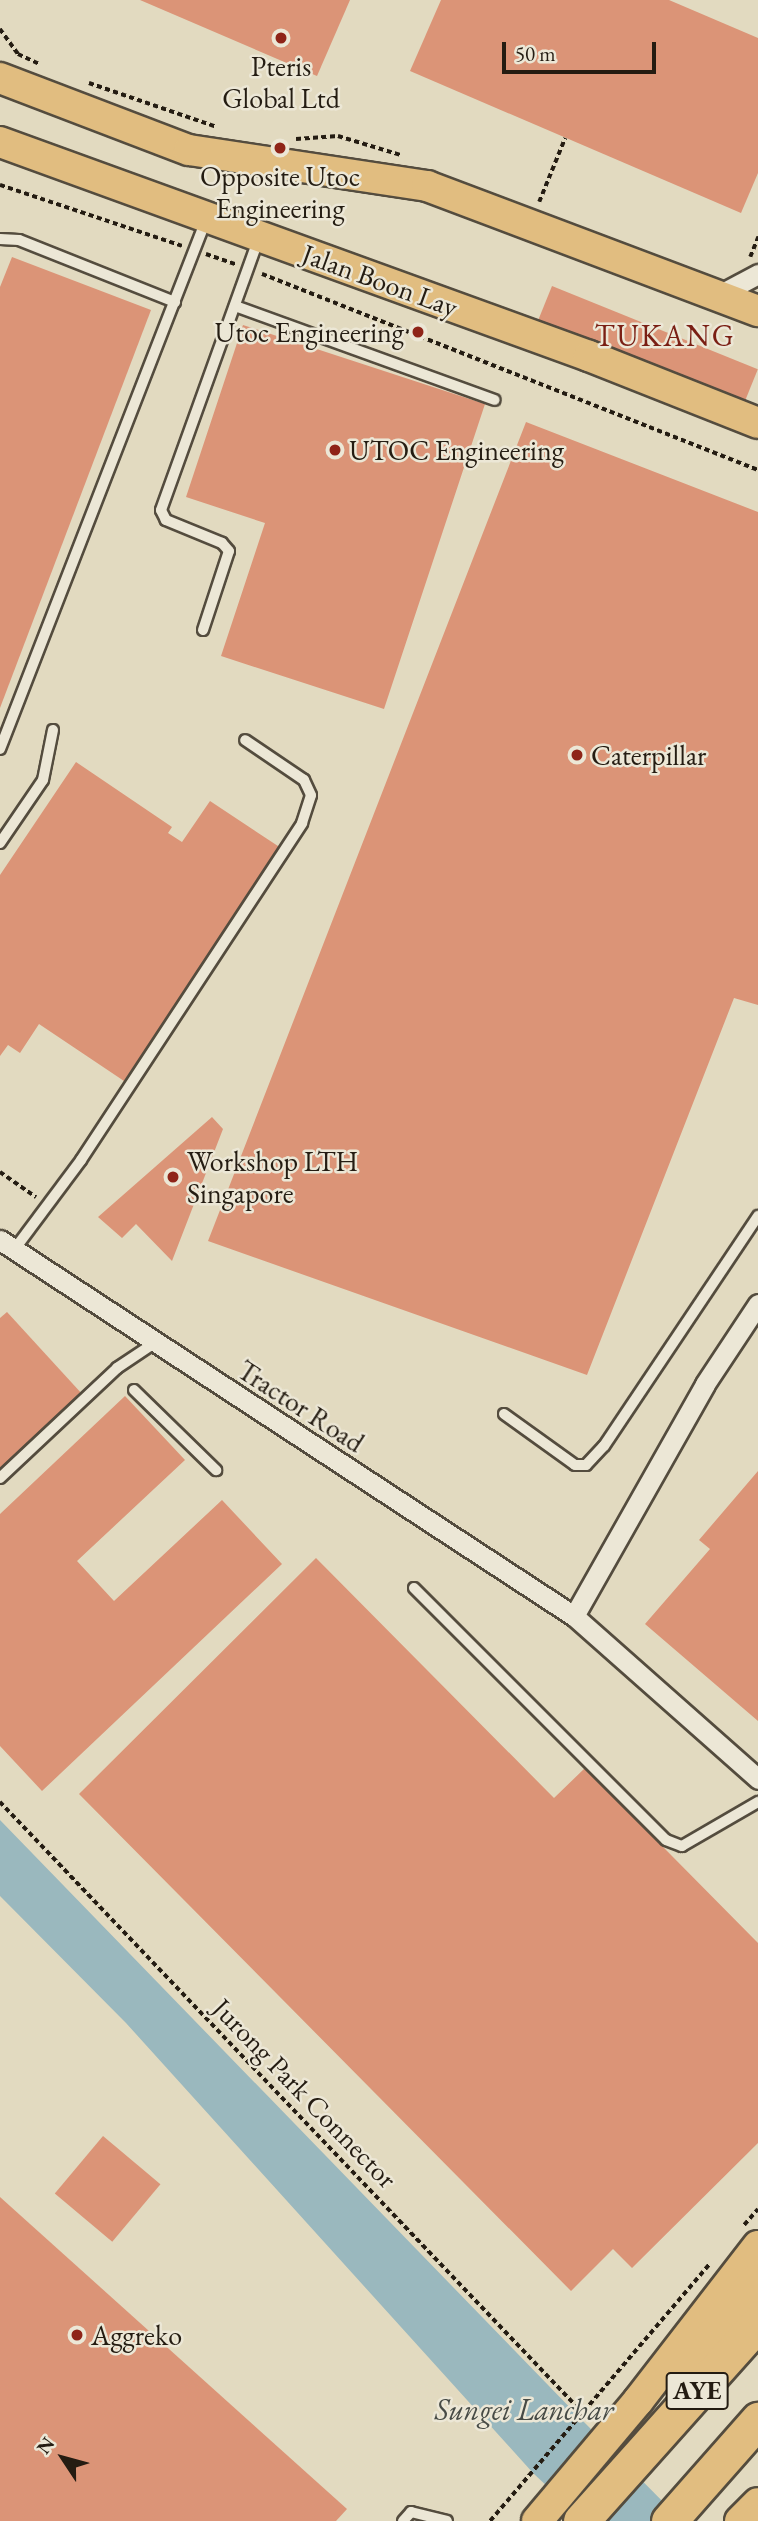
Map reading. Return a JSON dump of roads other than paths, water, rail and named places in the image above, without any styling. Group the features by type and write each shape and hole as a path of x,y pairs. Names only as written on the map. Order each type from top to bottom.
{"highway":[{"path":"635,2458 641,2431 649,2418 758,2279"},
{"name":"AYE","path":"581,2521 758,2323"},
{"name":"AYE","path":"669,2521 758,2420"},
{"path":"702,2484 758,2446"}],"main road":[{"path":"0,57 77,106"},
{"path":"0,78 189,150 427,186 758,311"},
{"name":"Jalan Boon Lay","path":"0,142 260,236 758,423"},
{"path":"537,2521 638,2401 749,2238"},
{"path":"740,2521 758,2502"}],"street":[{"path":"718,296 751,271"},
{"name":"Tractor Road","path":"7,1245 153,1344 574,1616 758,1779"},
{"path":"574,1616 705,1384 758,1304"}],"lane":[{"path":"0,749 208,217"},
{"path":"203,630 229,551 222,543 162,518 160,510 260,236"},
{"path":"0,239 19,240 174,302"},
{"path":"234,306 494,400"},
{"path":"0,843 43,779 53,730"},
{"path":"7,1245 47,1203 81,1160 302,823 311,794 304,780 245,740"},
{"path":"504,1414 575,1465 586,1465 604,1446 758,1216"},
{"path":"0,1478 117,1368 153,1344"},
{"path":"134,1390 216,1470"},
{"path":"414,1588 666,1840 682,1846 758,1802"},
{"path":"403,2521 411,2512 447,2521"}],"water":[{"name":"Sungei Lanchar","path":"0,1820 682,2521 584,2521 533,2473 126,2023 0,1896"}],"place":[{"name":"Pteris Global Ltd","path":"281,38"},
{"name":"Opposite Utoc Engineering","path":"280,148"},
{"name":"Utoc Engineering","path":"418,332"},
{"name":"UTOC Engineering","path":"335,450"},
{"name":"Caterpillar","path":"577,755"},
{"name":"Workshop LTH Singapore","path":"173,1177"},
{"name":"Aggreko","path":"77,2335"}],"district":[{"name":"TUKANG","path":"665,336"}]}
